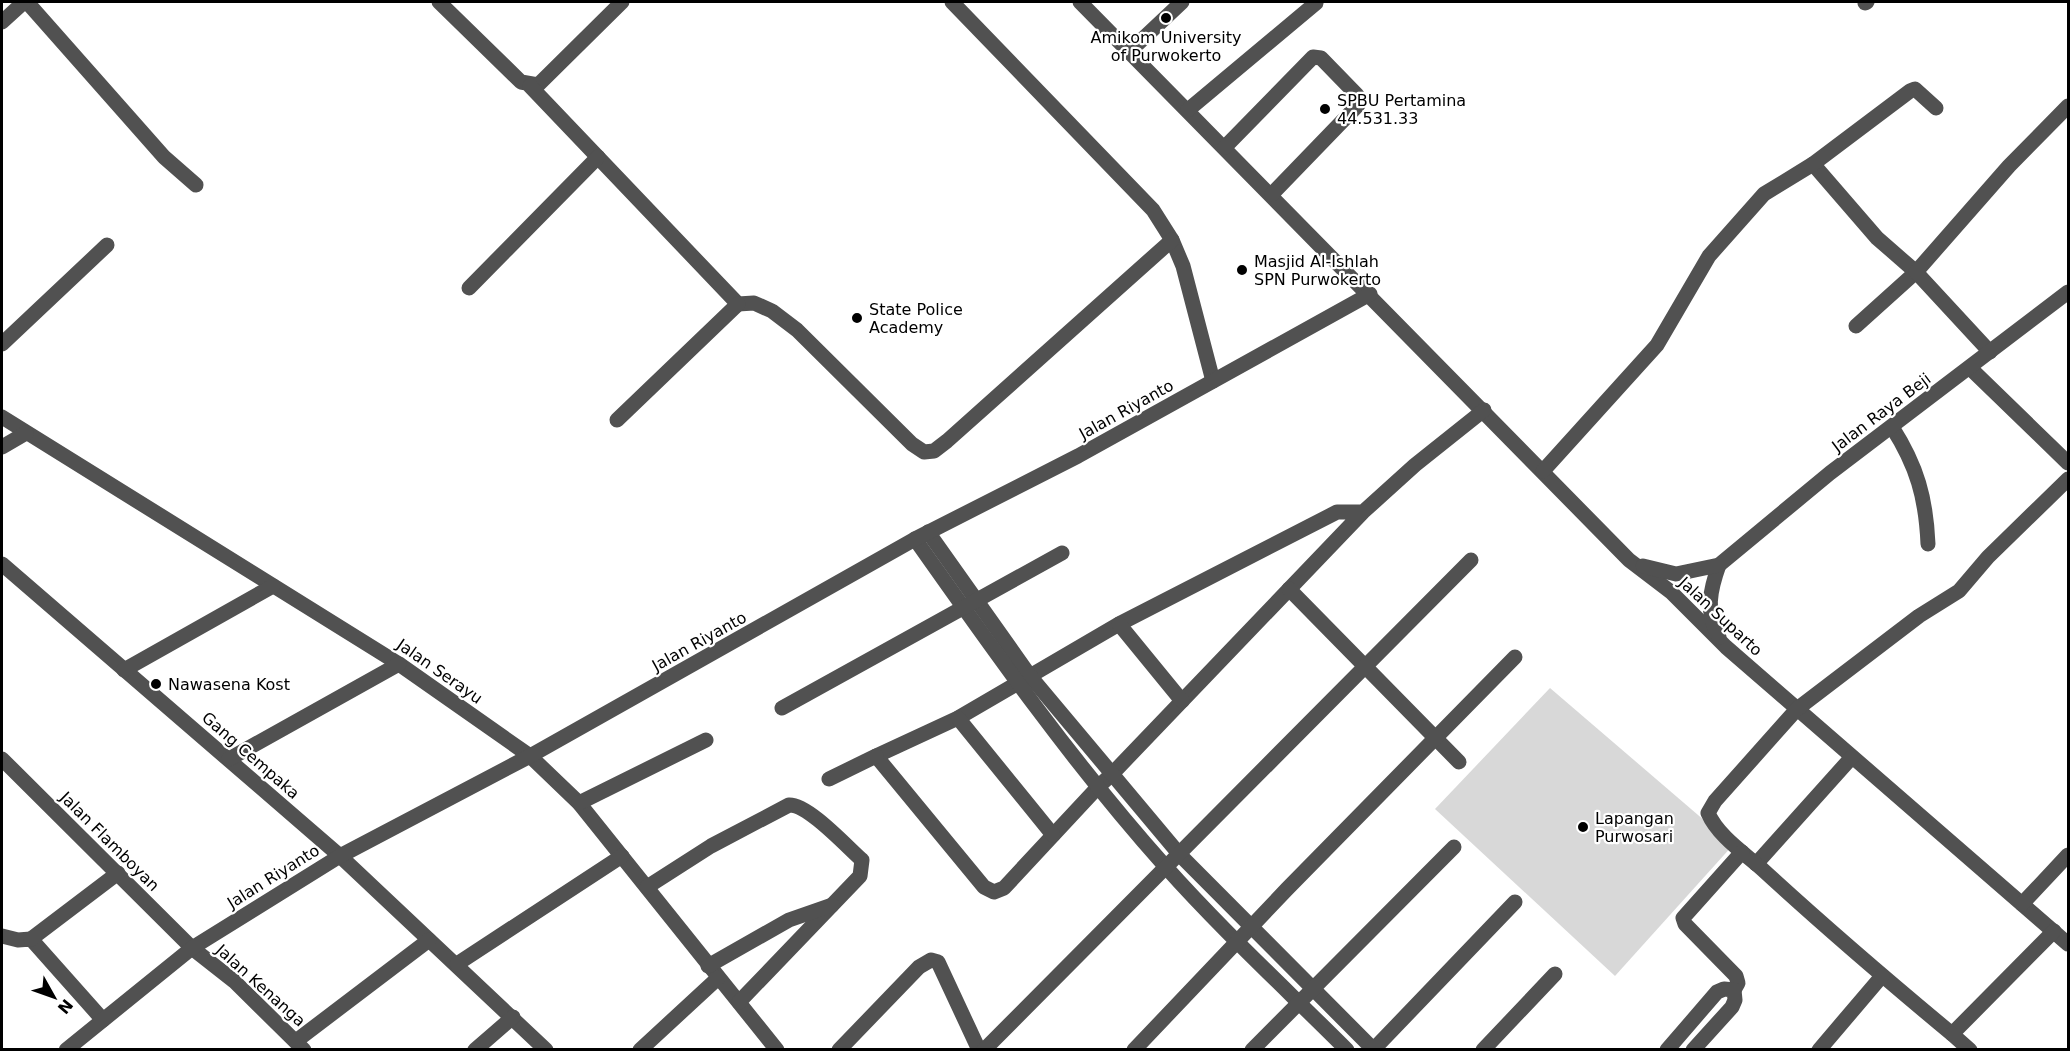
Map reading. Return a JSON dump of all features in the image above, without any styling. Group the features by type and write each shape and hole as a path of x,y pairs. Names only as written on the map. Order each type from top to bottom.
{"street":[{"path":"2,22 25,2 164,157 196,185"},
{"path":"439,2 521,82 530,86 738,304"},
{"path":"530,86 538,85 622,2"},
{"path":"952,2 1152,210 1172,240 1183,266 1213,381"},
{"name":"Jalan Suparto","path":"1080,2 1272,194 1629,560 1671,592 1726,647 2068,944"},
{"path":"1130,51 1182,2"},
{"path":"1188,110 1316,3"},
{"path":"1225,147 1313,57 1321,58 1357,95 1358,105 1272,194"},
{"path":"1543,471 1657,345 1705,262 1728,232 1764,194 1813,164 1910,91 1915,89 1921,92 1936,108"},
{"path":"1856,326 1916,272 2009,166 2068,106"},
{"path":"469,288 598,157"},
{"path":"1813,164 1877,238 1916,272 1990,352"},
{"path":"617,420 738,304 754,303 772,311 797,330 912,444 924,452 934,451 1172,240"},
{"path":"2,344 107,245"},
{"name":"Jalan Raya Beji","path":"1719,565 1830,473 2068,292"},
{"name":"Jalan Riyanto","path":"66,1050 192,948 340,856 530,756 921,535 1078,456 1370,294"},
{"path":"1970,368 2068,463"},
{"path":"876,756 984,887 994,892 1004,888 1363,512 1415,465 1484,410"},
{"name":"Jalan Serayu","path":"2,417 399,664 530,756 579,803 777,1050"},
{"path":"1892,427 1912,461 1921,488 1928,544"},
{"path":"2,447 26,433"},
{"path":"1970,1050 1882,976 1742,852 1711,820 1708,813 1715,801 1797,709 1919,616 1959,591 1988,557 2068,479"},
{"path":"829,779 958,718 1119,624 1337,512 1363,512"},
{"path":"921,535 1098,787 1166,867 1347,1050"},
{"path":"782,708 1062,553"},
{"path":"984,1050 1471,560"},
{"path":"1629,560 1647,568 1676,574 1719,565"},
{"name":"Gang Cempaka","path":"2,564 340,856 546,1050"},
{"path":"1719,565 1710,591 1709,611 1714,628 1726,647"},
{"path":"124,670 273,586"},
{"path":"1289,589 1459,762"},
{"path":"1119,624 1182,701"},
{"path":"1138,1049 1237,941 1515,657"},
{"path":"229,759 399,664"},
{"path":"1024,680 1112,774 1180,855 1250,928 1373,1049 1515,902"},
{"path":"958,718 1053,835"},
{"path":"579,803 706,740"},
{"path":"1756,864 1852,757"},
{"name":"Jalan Flamboyan","path":"2,759 192,948"},
{"path":"646,887 769,813 794,804 810,813 862,860 860,876 739,1002"},
{"path":"1252,1050 1454,847"},
{"path":"1693,1050 1732,1007 1736,1000 1734,990 1738,983 1736,976 1685,924 1683,918 1742,852"},
{"path":"2022,904 2068,855"},
{"path":"457,964 622,856"},
{"path":"2,936 18,940 31,939 118,873"},
{"path":"640,1050 713,972 789,920 833,904"},
{"path":"1952,1034 2054,932"},
{"path":"31,939 103,1020"},
{"path":"300,1045 429,940"},
{"name":"Jalan Kenanga","path":"192,948 234,981 300,1045"},
{"path":"839,1050 919,967 931,960 938,962 979,1050"},
{"path":"1483,1050 1555,974"},
{"path":"1819,1050 1882,976"},
{"path":"1667,1050 1717,992 1724,989 1734,990"},
{"path":"475,1050 513,1017"}],"shaded area":[{"name":"Lapangan Purwosari","path":"1550,688 1733,845 1615,976 1435,809"}],"place":[{"name":"Amikom University of Purwokerto","path":"1166,18"},
{"name":"SPBU Pertamina 44.531.33","path":"1325,109"},
{"name":"Masjid Al-Ishlah SPN Purwokerto","path":"1242,270"},
{"name":"State Police Academy","path":"857,318"},
{"name":"Nawasena Kost","path":"156,684"},
{"name":"Lapangan Purwosari","path":"1583,827"}]}
